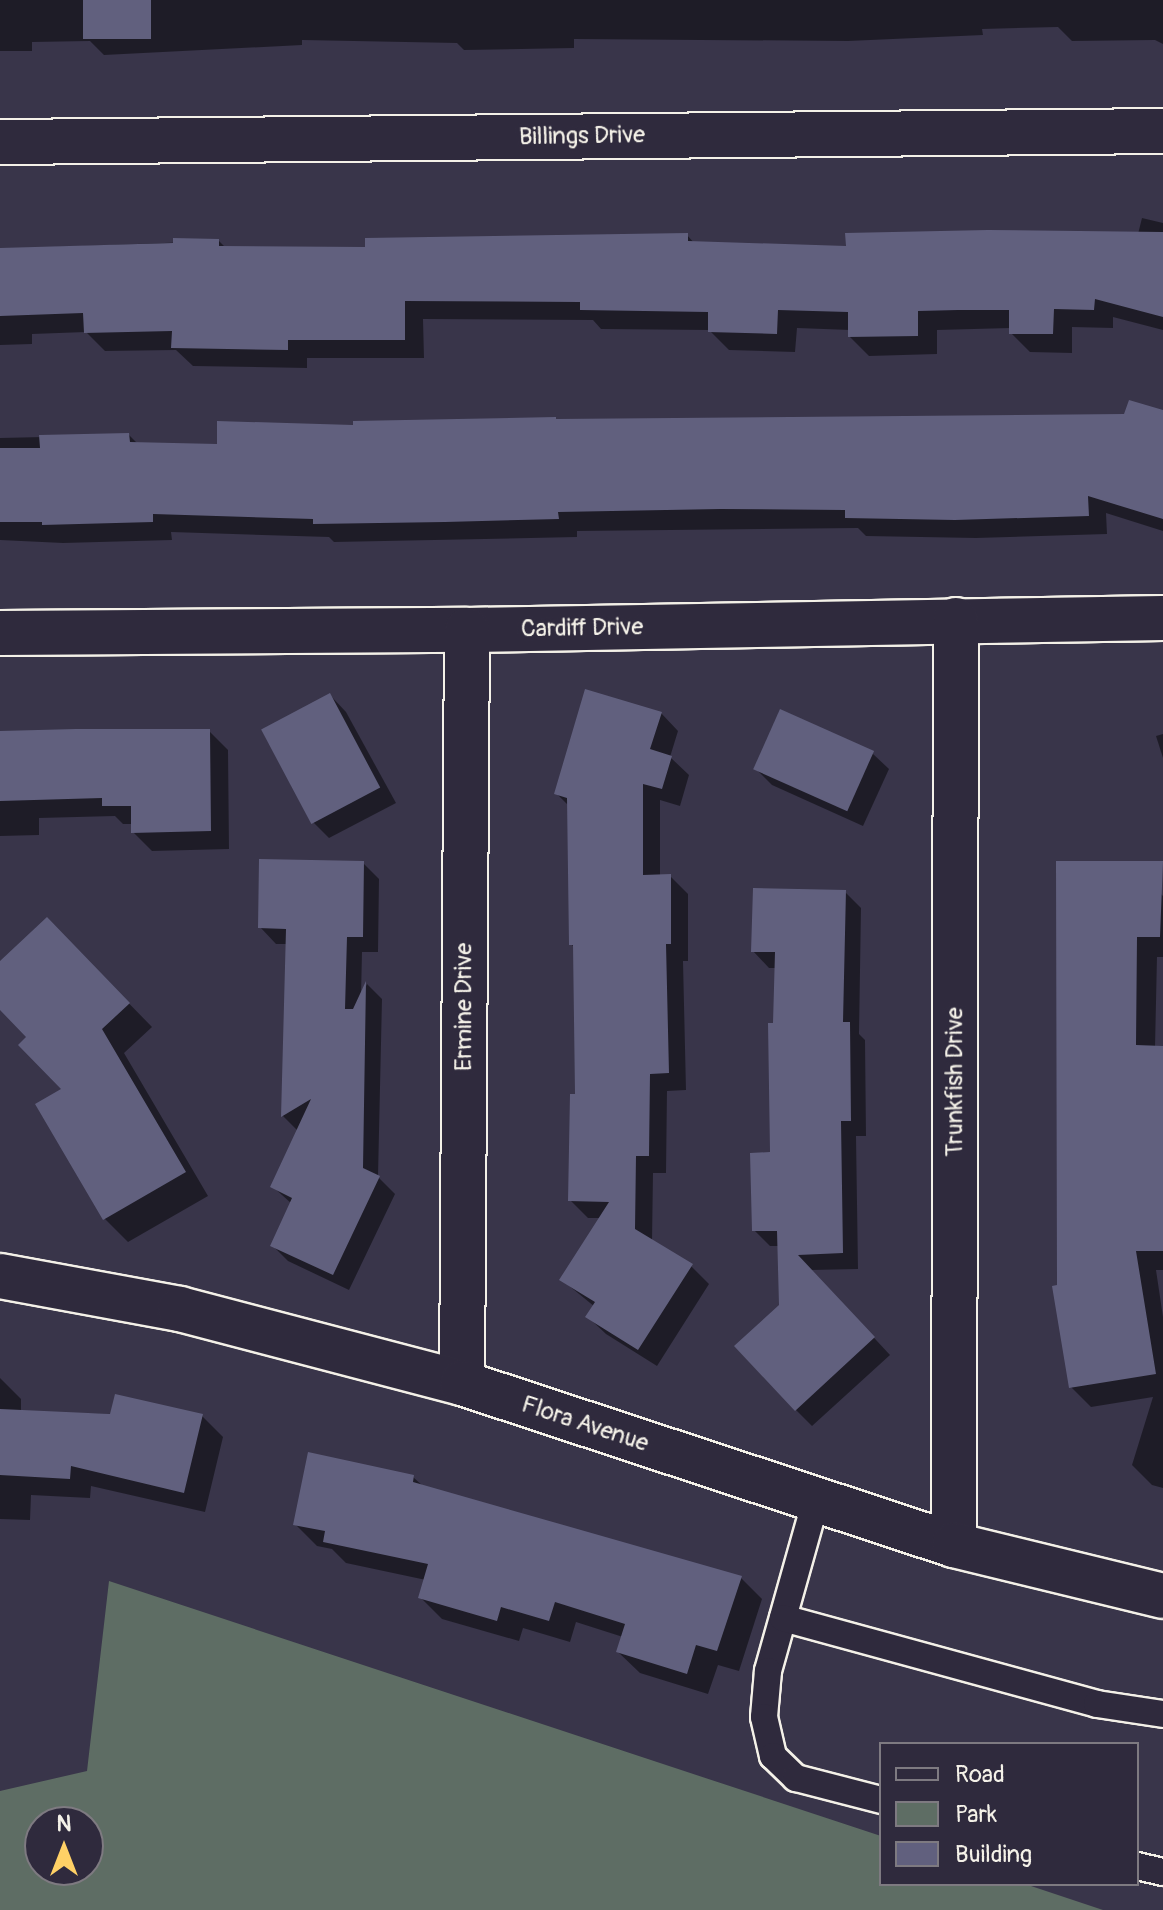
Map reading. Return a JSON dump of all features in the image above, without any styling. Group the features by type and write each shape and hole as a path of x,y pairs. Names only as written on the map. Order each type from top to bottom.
{"street":[{"name":"Billings Drive","path":"0,142 1163,131"},
{"name":"Cardiff Drive","path":"0,633 467,630 1163,618"},
{"name":"Trunkfish Drive","path":"954,1545 956,620"},
{"name":"Ermine Drive","path":"462,1383 467,630"},
{"name":"Flora Avenue","path":"0,1276 180,1309 462,1383 954,1545 1134,1592 1163,1596"}],"lane":[{"path":"816,1500 768,1671 764,1717 773,1756 796,1778 879,1799"},
{"path":"783,1618 1083,1700 1163,1714"},
{"path":"1139,1866 1163,1872"}],"green space":[{"path":"109,1581 879,1835 879,1886 1031,1886 1103,1910 0,1910 0,1791 87,1771"}],"building":[{"path":"83,0 151,0 151,39 83,39"},
{"path":"988,230 1163,232 1163,317 1095,299 1094,310 1054,309 1053,334 1009,334 1009,310 958,310 918,311 918,336 848,337 848,312 778,310 777,334 708,332 708,312 580,310 580,302 405,301 405,340 288,340 288,350 171,348 172,331 84,333 83,313 0,316 0,248 173,243 173,238 219,239 219,246 365,247 365,238 688,233 688,241 846,246 845,233"},
{"path":"1129,400 1163,410 1163,519 1088,496 1089,516 955,520 845,518 845,510 720,509 558,512 559,519 445,522 313,524 313,519 153,514 153,522 42,525 42,522 0,522 0,448 40,448 39,435 129,433 130,442 217,444 217,421 353,425 353,421 556,417 1124,414"},
{"path":"585,689 662,712 650,749 672,756 662,789 643,784 643,875 671,874 671,944 666,944 669,1073 650,1074 649,1156 636,1156 635,1229 693,1264 638,1350 585,1317 595,1302 559,1280 609,1202 568,1201 570,1094 575,1094 573,945 569,945 567,798 554,794"},
{"path":"330,693 380,787 311,824 261,730"},
{"path":"780,709 874,751 847,811 753,769"},
{"path":"210,729 211,831 131,833 131,806 102,806 102,798 0,801 0,731"},
{"path":"259,859 364,861 363,937 347,937 345,1009 353,1009 366,981 363,1168 380,1176 333,1275 270,1246 292,1198 270,1187 311,1099 281,1117 286,929 258,928"},
{"path":"1056,861 1163,861 1160,937 1137,937 1136,1045 1163,1046 1163,1251 1136,1251 1156,1374 1069,1388 1052,1286 1057,1285"},
{"path":"753,888 846,890 843,1022 850,1022 851,1121 841,1121 843,1253 798,1255 875,1337 795,1411 734,1346 779,1305 777,1231 752,1231 750,1153 770,1152 768,1023 773,1023 775,952 751,952"},
{"path":"47,917 130,1003 102,1029 186,1172 103,1220 35,1104 61,1089 18,1045 26,1037 0,1010 0,961"},
{"path":"115,1394 203,1414 184,1493 71,1466 70,1479 0,1475 0,1409 110,1414"},
{"path":"308,1452 414,1475 413,1482 742,1576 717,1651 696,1645 687,1674 616,1652 625,1624 555,1602 549,1621 501,1607 497,1621 418,1598 428,1564 323,1542 325,1531 293,1525"}]}
